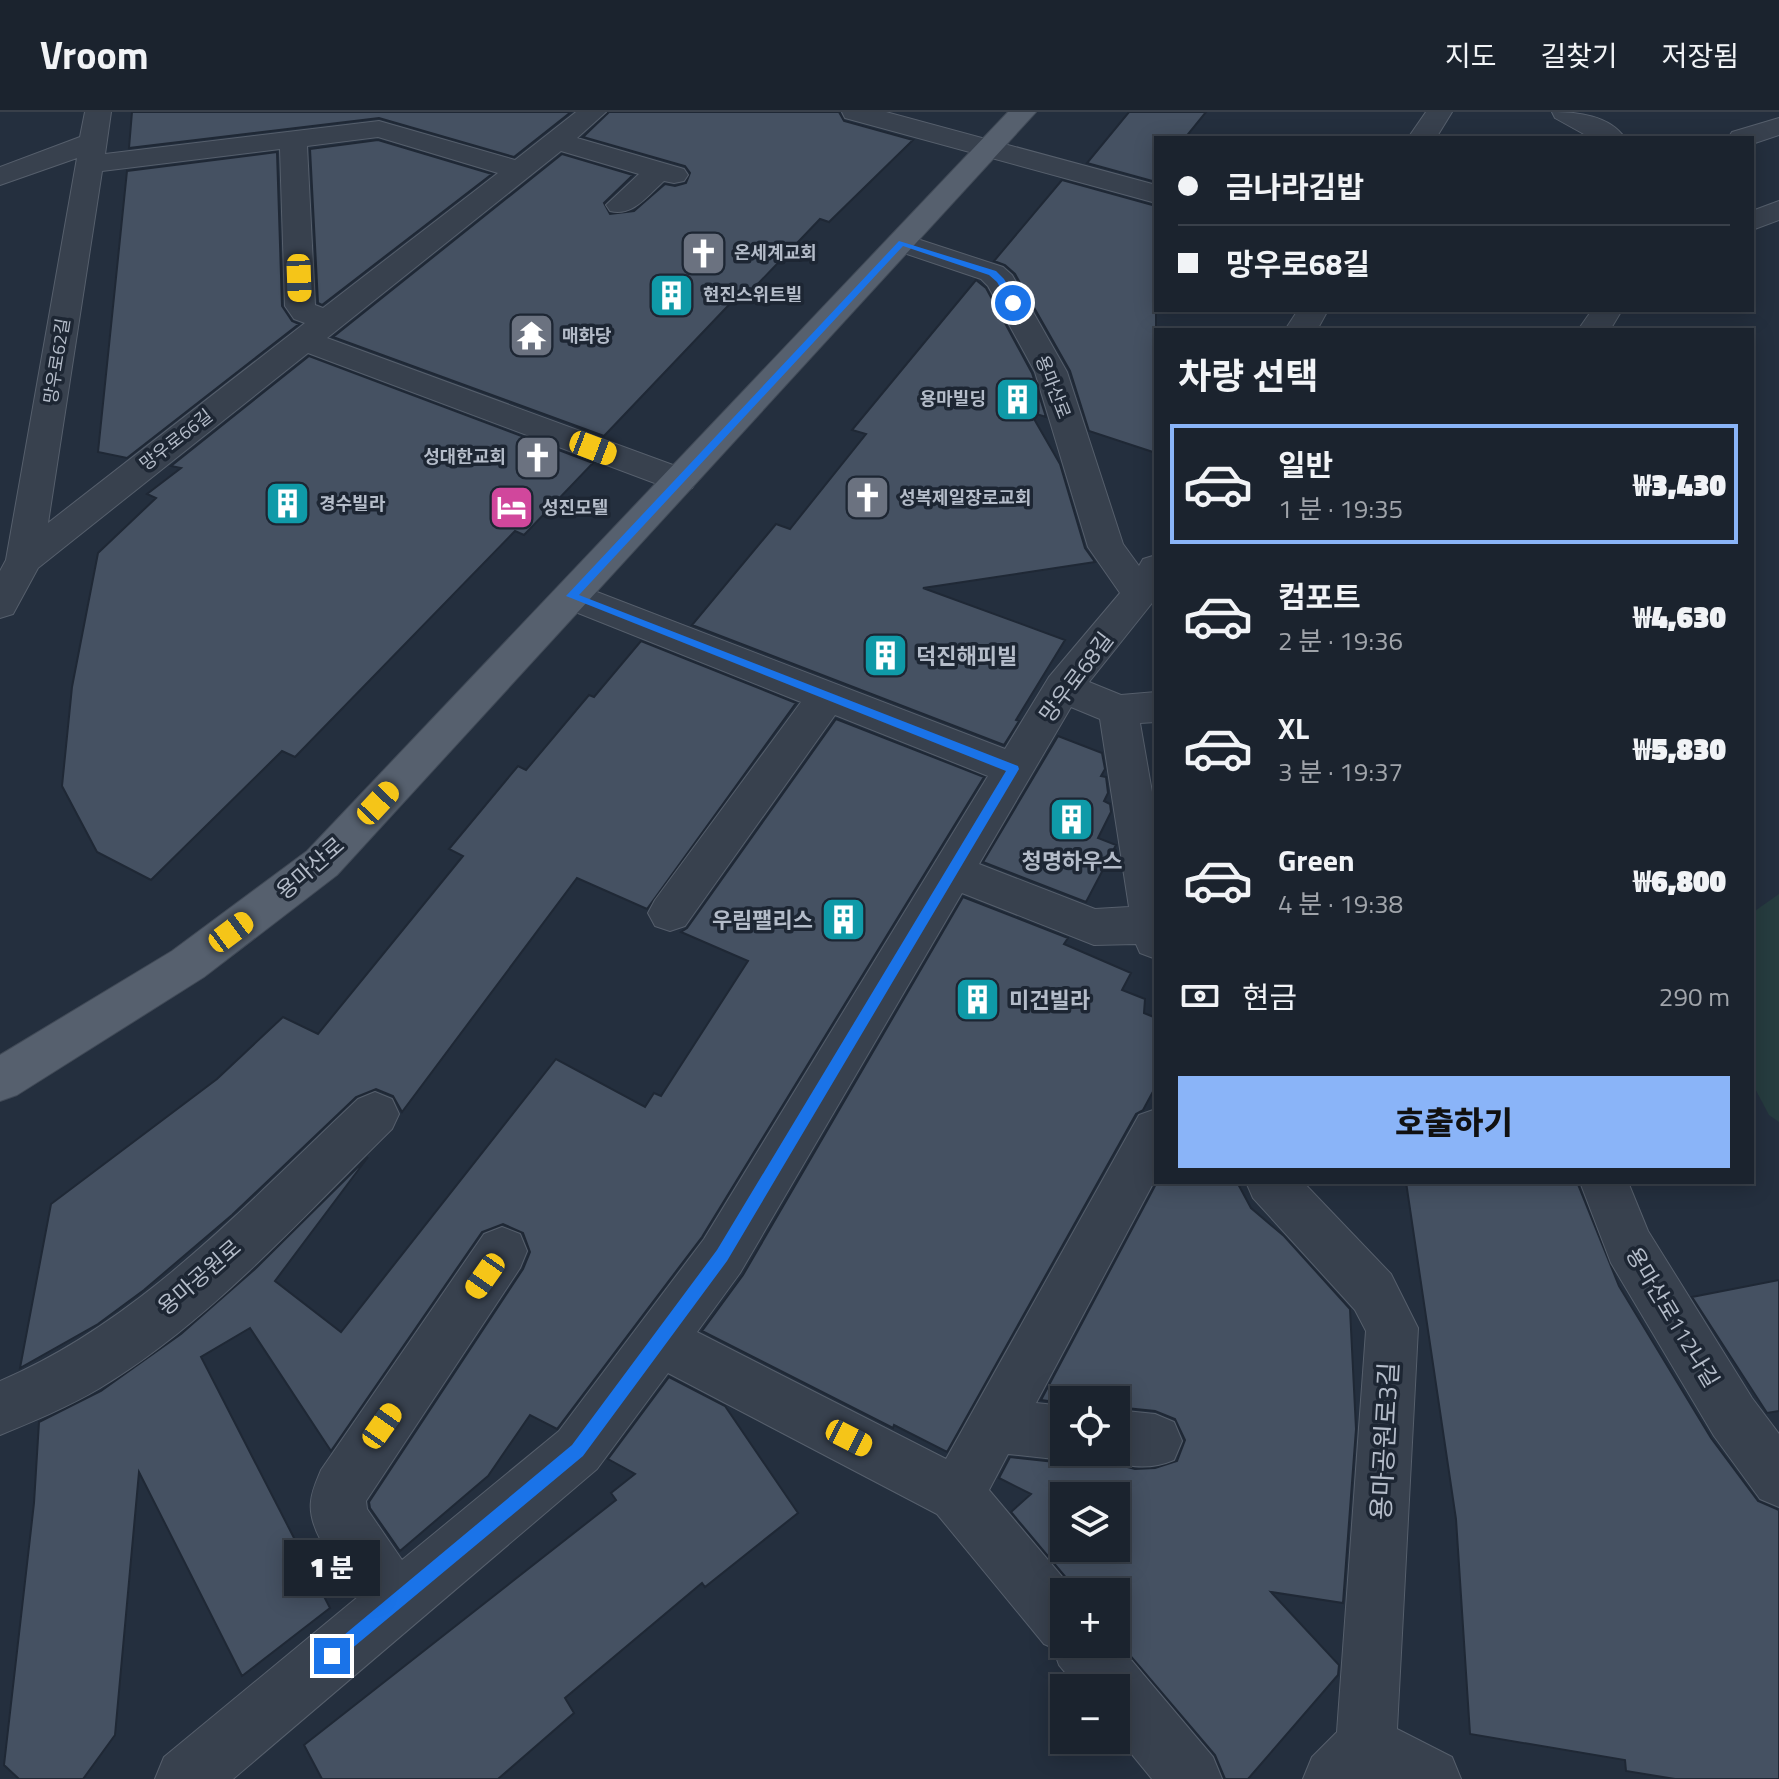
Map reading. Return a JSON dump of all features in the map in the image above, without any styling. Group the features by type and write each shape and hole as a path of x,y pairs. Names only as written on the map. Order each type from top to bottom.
{"main road":[{"name":"용마산로","path":"0,1080 188,964 322,863 1023,112"}],"street":[{"name":"망우로66길","path":"24,560 593,112"},
{"path":"855,112 1154,193"},
{"path":"1423,136 1439,112"},
{"path":"1565,112 1607,136"},
{"path":"1748,136 1779,126"},
{"path":"0,177 93,140 293,139 379,129 520,170"},
{"path":"293,139 300,306 315,331 680,480"},
{"name":"망우로62길","path":"0,605 24,560 93,140"},
{"path":"557,141 666,173 620,205"},
{"path":"1754,220 1779,210"},
{"name":"용마산로","path":"902,243 992,273 1001,281 1051,372 1106,547 1148,581"},
{"name":"망우로68길","path":"186,1779 578,1450 722,1256 1063,687 1148,581"},
{"path":"571,596 1013,769"},
{"path":"1063,687 1137,708 1154,920"},
{"path":"670,913 827,696"},
{"path":"952,871 1094,927 1154,932"},
{"name":"용마공원로","path":"0,1408 61,1381 91,1363 177,1298 375,1114"},
{"path":"957,1494 1154,1135"},
{"name":"용마공원로3길","path":"1272,1184 1373,1292 1392,1328 1350,1762 1430,1779"},
{"name":"용마산로112나길","path":"1605,1184 1629,1246 1770,1454"},
{"path":"397,1602 341,1520 338,1504 341,1490 502,1251"},
{"path":"659,1340 957,1494 1050,1607"},
{"path":"994,1426 1050,1432"},
{"path":"1092,1658 1191,1779"}],"green space":[{"path":"1779,894 1779,1122 1769,1115 1754,1087 1754,912"}],"building":[{"path":"132,112 571,112 514,157 379,118 129,148"},
{"path":"609,112 839,112 844,121 913,140 829,222 820,219 753,289 746,287 604,436 333,337 562,154 633,175 604,203 610,214 634,211 665,184 675,186 686,183 690,173 685,166 583,137"},
{"path":"1129,112 1206,112 1187,136 1154,136 1154,181 1087,163"},
{"path":"378,140 492,174 322,305 318,303 310,149"},
{"path":"277,152 282,306 292,321 299,324 127,458 98,452 127,171"},
{"path":"1062,180 1154,205 1154,452 1089,431 1070,371 1015,274 994,261"},
{"path":"976,280 986,288 1032,373 1046,417 1030,412 1060,464 1085,548 1095,562 923,588 1065,640 1004,745 692,625 776,524 790,529 866,434 852,430"},
{"path":"309,356 593,463 524,535 515,531 295,757 282,751 151,880 97,852 62,786 72,687 98,553 156,498 147,494 181,468 171,466"},
{"path":"641,641 796,703 647,909 577,878 402,1112 393,1096 376,1089 356,1097 232,1215 144,1290 98,1324 20,1368 51,1204 217,1079 283,1017 318,1034 463,856 449,849 518,766 526,770 589,695 594,697"},
{"path":"836,719 984,777 702,1237 557,1429 530,1415 488,1476 400,1551 370,1508 369,1502 523,1269 530,1252 523,1233 503,1224 482,1232 331,1451 250,1328 201,1357 330,1608 242,1676 139,1472 115,1735 83,1779 19,1779 4,1765 34,1503 39,1422 101,1391 181,1334 255,1269 368,1157 275,1281 341,1332 556,1059 645,1107 654,1093 661,1096 748,961 681,932 687,928"},
{"name":"청명하우스","path":"1058,736 1102,753 1105,769 1101,776 1106,777 1108,793 1104,801 1110,804 1111,812 1098,838 1116,845 1086,902 983,862"},
{"path":"963,897 1068,938 1064,944 1131,973 1122,990 1145,999 1144,1013 1154,1017 1154,1090 1143,1110 1136,1114 947,1452 702,1331 743,1275"},
{"path":"1156,1184 1238,1184 1251,1208 1284,1236 1350,1309 1356,1429 1343,1603 1271,1592 1339,1665 1338,1675 1248,1779 1225,1779 1215,1755 1130,1655 1130,1578 1066,1578 1053,1562 1130,1562 1130,1482 1050,1482 1050,1559 1011,1512 1031,1494 999,1478 1010,1457 1050,1461 1050,1466 1123,1466 1135,1469 1155,1468 1177,1461 1185,1440 1175,1419 1155,1411 1130,1408 1130,1386 1050,1386 1050,1401 1041,1400"},
{"path":"1406,1184 1578,1184 1619,1286 1711,1438 1758,1501 1779,1510 1779,1779 1675,1779 1626,1771 1625,1760 1470,1734 1456,1519"},
{"path":"1779,1280 1779,1411 1767,1413 1692,1297"},
{"path":"669,1377 725,1406 798,1513 705,1587 702,1583 565,1698 574,1713 498,1779 322,1779 304,1745 616,1500 611,1493 635,1474 608,1459"}],"place":[{"name":"온세계교회","path":"703,253"},
{"name":"현진스위트빌","path":"672,295"},
{"name":"매화당","path":"531,336"},
{"name":"용마빌딩","path":"1017,399"},
{"name":"성대한교회","path":"537,457"},
{"name":"성복제일장로교회","path":"868,498"},
{"name":"경수빌라","path":"288,504"},
{"name":"성진모텔","path":"511,508"},
{"name":"덕진해피빌","path":"885,656"},
{"name":"청명하우스","path":"1072,820"},
{"name":"우림팰리스","path":"844,920"},
{"name":"미건빌라","path":"978,1000"}],"route":[{"path":"332,1656 578,1450 722,1256 1013,769 571,596 902,243 992,273 1001,281 1013,303"}]}
